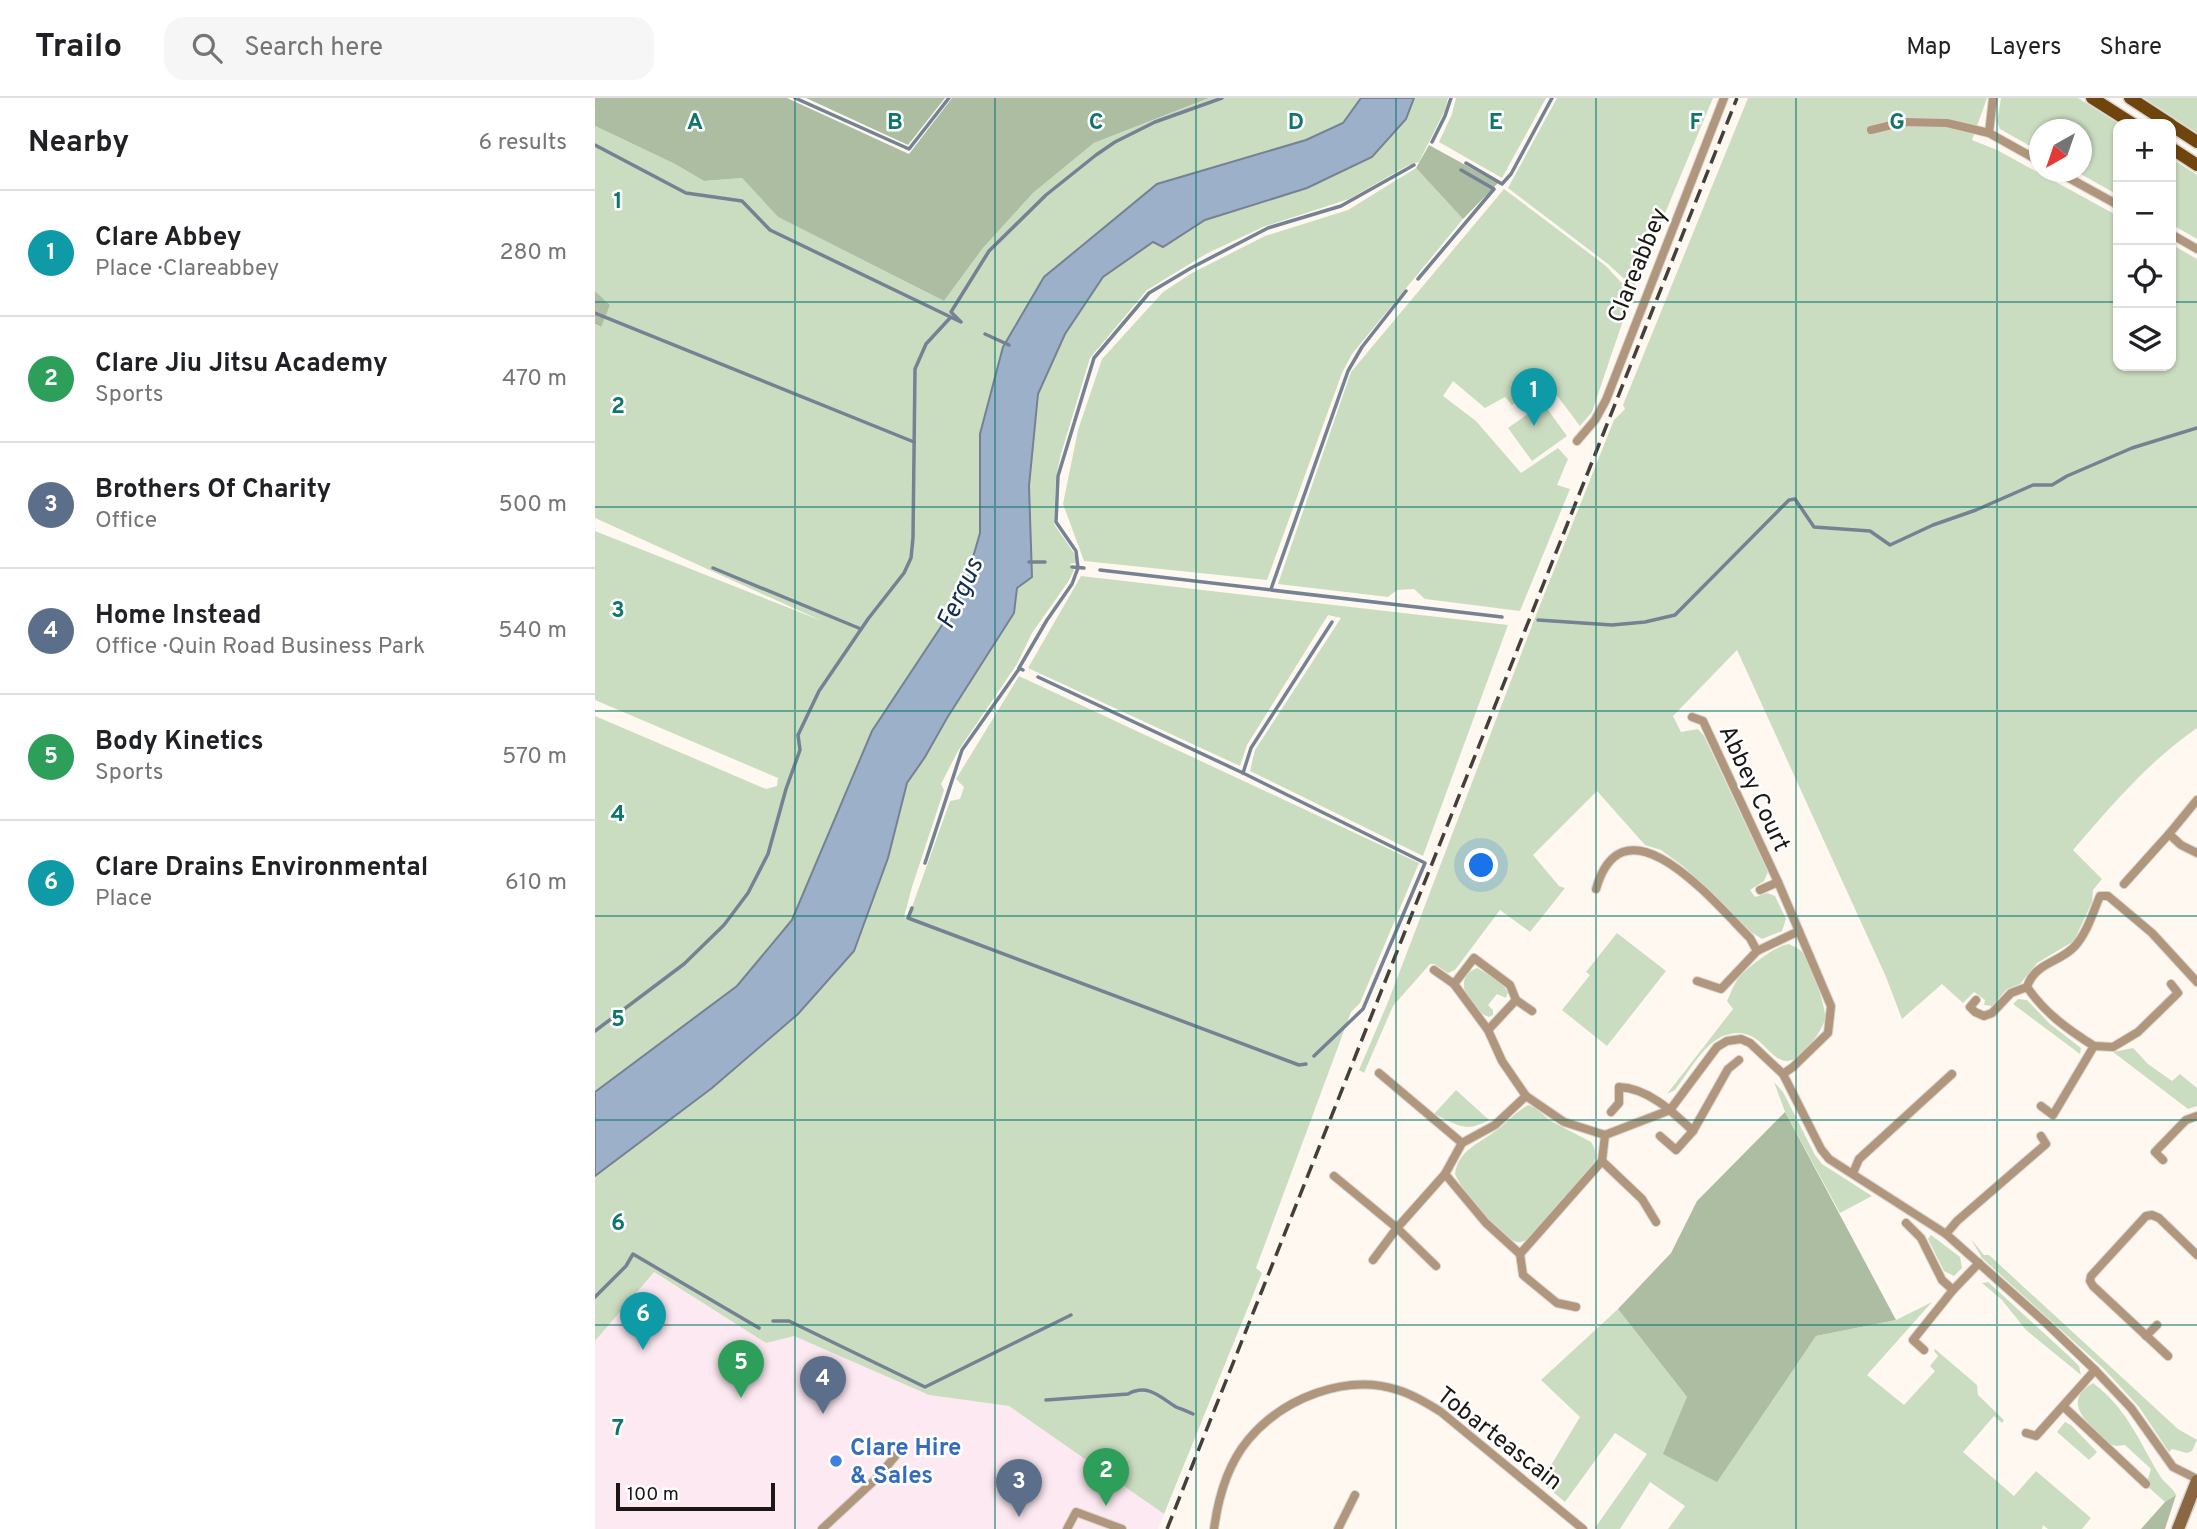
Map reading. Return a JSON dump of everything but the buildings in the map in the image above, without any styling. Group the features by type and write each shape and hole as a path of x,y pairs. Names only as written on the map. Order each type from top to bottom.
{"main road":[{"path":"2092,98 2125,119"},
{"path":"2130,98 2161,119"},
{"path":"2176,129 2197,142"},
{"path":"2176,151 2197,165"},
{"path":"2178,1529 2197,1480"}],"street":[{"name":"Clareabbey","path":"1577,441 1606,400 1724,98"},
{"path":"1989,133 1993,98"},
{"path":"1871,130 1904,122 1947,123 1989,133 2029,155"},
{"path":"2076,182 2113,202"},
{"path":"2176,237 2197,249"},
{"name":"Abbey Court","path":"1692,717 1703,721 1778,882 1831,1006 1828,1033 1783,1074"},
{"path":"2124,884 2197,800"},
{"path":"2169,834 2181,845 2197,853"},
{"path":"1596,889 1601,873 1611,859 1625,849 1644,850 1682,873 1742,930 1757,951"},
{"name":"Abbey Court","path":"1760,890 1778,882"},
{"path":"1976,1000 1971,1006 1975,1012 1984,1016 1992,1013 2011,993 2027,986 2030,977 2039,968 2068,953 2075,946 2100,896 2108,895 2152,933 2197,982"},
{"path":"1697,981 1720,989 1757,951 1799,931"},
{"path":"1454,984 1474,958 1510,985 1516,1000 1532,1011"},
{"path":"1434,970 1454,984 1488,1030 1502,1061 1526,1096 1564,1122 1605,1135 1670,1110 1717,1047 1727,1041 1741,1039 1750,1043 1783,1074 1821,1149 1829,1159 1947,1234 2095,1370 2131,1408 2173,1467 2197,1480"},
{"path":"2027,986 2040,1006 2066,1028 2094,1046 2113,1046 2139,1032 2178,993 2171,984"},
{"path":"1488,1030 1516,1000"},
{"path":"2041,1106 2053,1115 2094,1046"},
{"path":"1660,1136 1676,1150 1693,1131 1728,1069 1739,1060"},
{"path":"1379,1073 1462,1143"},
{"path":"1853,1173 1859,1159 1952,1074"},
{"path":"1611,1112 1619,1103 1619,1087 1634,1087 1670,1110 1693,1131"},
{"path":"1373,1260 1397,1228 1445,1174 1462,1143 1495,1125 1526,1096"},
{"path":"2163,1160 2155,1152 2186,1119 2197,1116"},
{"path":"1520,1254 1602,1161 1605,1135"},
{"path":"1947,1234 1957,1221 2046,1144 2041,1136"},
{"path":"1602,1161 1641,1199 1656,1222"},
{"path":"1445,1174 1486,1223 1520,1254 1523,1275 1557,1303 1576,1307"},
{"path":"1334,1176 1397,1228 1436,1266"},
{"path":"2168,1356 2090,1281 2094,1271 2146,1216 2152,1215 2159,1219 2197,1255"},
{"path":"1906,1223 1921,1238 1943,1280 1954,1290"},
{"path":"1924,1350 1913,1340 1979,1263"},
{"path":"2146,1336 2157,1325"},
{"path":"2026,1433 2036,1436 2095,1370"},
{"name":"Tobarteascain","path":"1214,1529 1229,1474 1249,1439 1291,1405 1323,1391 1353,1385 1396,1389 1417,1397 1441,1412 1583,1529"},
{"path":"2064,1407 2146,1484"},
{"path":"822,1529 878,1477 897,1454"},
{"path":"1338,1529 1355,1495"},
{"path":"1067,1529 1076,1512 1122,1529"}],"shaded area":[{"path":"653,1272 766,1343 794,1336 929,1395 1009,1406 1164,1514 1158,1529 595,1529 595,1341"}],"green space":[{"path":"595,98 787,98 909,154 952,98 1209,98 1094,143 1033,193 983,248 944,301 778,217 742,178 704,181 675,164 595,126"},
{"path":"806,98 945,98 908,145"},
{"path":"1209,98 1361,98 1343,123 1306,140 1157,184 1003,347 980,434 980,533 962,595 872,731 792,920 737,986 595,1092 595,716 766,789 777,786 778,778 595,700 595,531 822,621 595,518 595,324 600,327 610,305 595,291 595,126 675,164 704,181 742,178 778,217 944,301 983,248 1033,193 1094,143"},
{"path":"1414,98 1448,98 1445,110 1419,162 1349,199 1263,227 1206,254 1147,290 1090,358 1056,477 1054,524 1074,553 1076,563 1070,564 1074,570 1032,633 1017,664 958,751 941,784 944,790 904,917 908,918 950,801 960,799 964,787 956,779 1019,676 1419,863 1360,1003 1351,1012 1256,1268 1262,1273 1164,1514 1009,1406 929,1395 794,1336 766,1343 654,1272 595,1341 595,1176 712,1088 798,1014 854,951 888,858 907,783 1013,613 1017,588 1032,576 1029,486 1038,394 1065,334 1103,277 1153,242 1163,247 1205,220 1307,188 1406,119"},
{"path":"1456,98 1546,98 1502,178 1439,142"},
{"path":"1557,98 1713,98 1634,288 1608,264 1508,188"},
{"path":"1748,98 1987,98 1972,140 2029,167 2029,182 2056,182 2113,213 2113,371 2176,371 2176,247 2197,259 2197,728 2147,770 2073,850 2102,879 2093,890 2092,902 2074,941 2037,963 2020,984 2007,989 1992,1006 1984,1005 1985,1000 1974,992 1963,1003 1942,984 1902,1019 1886,977 1737,650 1673,716 1681,732 1698,729 1704,736 1768,872 1764,881 1750,890 1755,897 1767,893 1775,896 1786,919 1782,931 1762,939 1751,932 1683,866 1661,850 1645,845 1597,791 1533,855 1559,886 1565,888 1530,932 1500,910 1455,970 1448,973 1430,964 1393,1006 1364,1073 1359,1070 1388,1002 1536,615 1614,420 1625,409 1623,405"},
{"path":"2001,98 2078,98 2113,120 2113,192 2092,180 2092,119 2029,119 2029,145 2000,129 1997,122"},
{"path":"2144,98 2197,98 2197,133"},
{"path":"1429,145 1498,183 1463,219 1416,168"},
{"path":"2176,161 2197,175 2197,239 2176,227"},
{"path":"1416,168 1463,219 1352,354 1342,373 1267,580 1084,561 1063,504 1078,430 1102,359 1163,292 1192,273 1265,236 1348,210"},
{"path":"1504,189 1606,266 1632,294 1592,412 1580,426 1546,381 1512,405 1505,397 1485,408 1453,381 1443,396 1476,421 1521,473 1558,448 1568,459 1557,485 1570,489 1520,611 1425,599 1414,589 1397,590 1388,597 1278,584 1351,372"},
{"path":"595,291 610,305 601,327 595,324"},
{"path":"1543,403 1567,436 1532,461 1508,428"},
{"path":"1081,576 1508,625 1423,856 1250,771 1255,750 1341,618 1328,615 1247,745 1240,766 1028,668"},
{"path":"1617,933 1666,971 1607,1046 1562,1010 1590,975 1586,972"},
{"path":"1789,944 1803,953 1814,976 1825,1013 1821,1030 1812,1042 1802,1054 1784,1061 1749,1035 1726,1035 1704,1051 1675,1090 1667,1094 1733,1009 1727,1001 1737,980 1761,958"},
{"path":"1477,968 1501,982 1508,992 1506,998 1497,994 1488,1005 1493,1010 1493,1015 1489,1017 1470,1002 1464,987 1469,973"},
{"path":"2018,999 2027,1000 2050,1024 2081,1048 2080,1054 2013,1004"},
{"path":"2133,1048 2148,1064 2172,1081 2180,1074 2197,1088 2197,1106 2188,1109 2113,1052"},
{"path":"1774,1082 1783,1092 1822,1164 1872,1196 1840,1213 1785,1112"},
{"path":"1456,1090 1489,1120 1467,1127 1434,1114"},
{"path":"1528,1105 1536,1108 1549,1120 1591,1142 1595,1157 1594,1163 1530,1237 1519,1242 1507,1237 1490,1222 1472,1201 1455,1174 1465,1153"},
{"path":"1785,1112 1896,1320 1816,1336 1717,1482 1663,1454 1687,1397 1618,1309 1671,1253 1697,1201"},
{"path":"1931,1235 1960,1257 1962,1268 1954,1276 1944,1271 1928,1239"},
{"path":"1971,1239 1984,1255 1989,1255 2178,1429 2197,1440 2192,1451 2187,1453 2172,1449 2169,1452 2139,1407 2103,1368 1982,1258"},
{"path":"1988,1282 2079,1366 2081,1375 2026,1330 2002,1300 1982,1283"},
{"path":"1932,1302 1867,1375 1904,1405 1935,1371 1930,1366 1938,1356 1935,1349 1977,1385 1978,1395 2004,1420 2002,1423 1994,1416 1963,1452 2014,1496 2036,1471 2091,1518 2082,1529 2048,1529 2043,1525 2042,1529 1668,1529 1685,1506 1650,1482 1620,1529 1597,1529 1595,1528 1647,1454 1615,1433 1565,1502 1541,1482 1580,1417 1541,1380 1618,1309 1687,1397 1716,1481 1816,1336 1896,1320"},
{"path":"2093,1383 2124,1416 2162,1479 2176,1495 2165,1502 2146,1485 2151,1469 2125,1445 2110,1444 2087,1422 2078,1406 2078,1398"},
{"path":"2065,1422 2097,1452 2089,1460 2057,1432"},
{"path":"2176,1495 2165,1529 2141,1529 2165,1502"}],"water":[{"path":"1361,98 1414,98 1406,119 1372,157 1307,188 1205,220 1163,247 1153,242 1103,277 1065,334 1038,394 1029,486 1032,577 1017,588 1014,613 907,783 888,858 854,951 798,1014 712,1088 595,1176 595,1092 737,986 792,920 872,731 962,595 980,533 980,434 1003,347 1044,277 1157,184 1306,140 1343,123"}],"waterway":[{"path":"795,98 909,149 949,98"},
{"path":"960,321 951,312 989,251 1046,195 1115,142 1155,122 1222,98"},
{"path":"1432,142 1451,98"},
{"path":"1466,163 1502,184 1511,174 1552,98"},
{"path":"595,145 686,193 742,201 770,230 961,322"},
{"path":"1023,670 1019,668 1072,584 1078,568 1076,551 1056,522 1058,476 1094,358 1149,293 1268,228 1341,206 1414,165"},
{"path":"1418,279 1494,189 1461,170"},
{"path":"1271,589 1348,371 1362,347 1406,291"},
{"path":"595,313 914,442"},
{"path":"595,1031 684,964 724,925 748,893 768,854 800,750 798,735 819,691 868,619 904,573 911,558 915,369 926,344 950,318"},
{"path":"985,334 1009,345"},
{"path":"1538,620 1612,625 1645,622 1675,615 1789,500 1795,499 1814,527 1870,531 1890,545 2033,485 2052,485 2132,448 2197,428"},
{"path":"1029,562 1045,562"},
{"path":"1072,567 1084,568"},
{"path":"713,568 861,629"},
{"path":"1100,570 1502,617"},
{"path":"1243,773 1251,748 1332,622"},
{"path":"925,863 962,750 1019,669"},
{"path":"1038,677 1243,773 1425,863 1363,1009 1314,1056"},
{"path":"912,908 908,918 1299,1065 1306,1064"},
{"path":"595,1297 626,1266 633,1254 759,1328"},
{"path":"773,1321 789,1321 925,1387 1071,1315"},
{"path":"1046,1400 1128,1394 1142,1390 1193,1414"}],"railway":[{"path":"1167,1529 1737,98"}],"place":[{"name":"Clare Abbey","path":"1534,426"},
{"name":"Clare Drains Environmental","path":"643,1350"},
{"name":"Body Kinetics","path":"741,1398"},
{"name":"Home Instead","path":"823,1414"},
{"name":"Clare Hire & Sales","path":"836,1461"},
{"name":"Clare Jiu Jitsu Academy","path":"1106,1506"},
{"name":"Brothers Of Charity","path":"1019,1517"}],"water label":[{"name":"Fergus","path":"959,593"}]}
